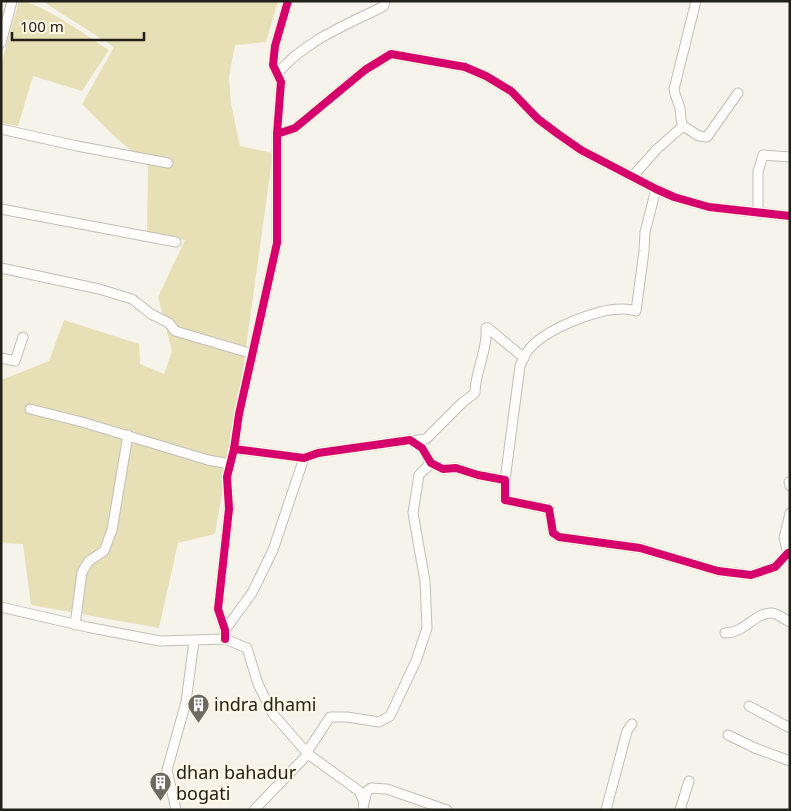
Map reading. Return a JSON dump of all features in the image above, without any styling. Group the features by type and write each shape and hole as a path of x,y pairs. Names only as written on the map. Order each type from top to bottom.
{"street":[{"path":"1,43 12,1"},
{"path":"225,635 218,609 228,519 227,477 277,243 277,134 281,82 273,65 275,46 288,1"},
{"path":"277,74 289,59 313,43 384,6 385,1"},
{"path":"696,1 674,89 675,97 680,106 683,126 699,136 707,137 738,93"},
{"path":"277,134 295,128 365,70 391,54 466,67 486,76 511,91 538,119 558,134 582,150 656,190 709,207 790,216"},
{"path":"632,177 657,149 683,126"},
{"path":"1,129 168,163"},
{"path":"758,212 758,172 763,155 790,157"},
{"path":"656,190 645,232 636,311 624,309 591,314 552,331 534,344 520,366 505,480 505,500 549,510 553,533 559,537 640,548 718,571 752,575 775,568 789,553 784,538 790,513"},
{"path":"1,209 176,242"},
{"path":"1,268 132,299 151,314 169,323 176,331 253,354"},
{"path":"234,449 304,458 318,453 426,439 462,403 475,393 475,385 487,339 486,328 524,358"},
{"path":"1,358 15,361 23,338"},
{"path":"30,408 128,435 208,460 230,464"},
{"path":"75,625 82,572 89,561 104,552 112,530 128,435"},
{"path":"411,441 422,448 431,463 443,469 456,468 478,475 505,480"},
{"path":"225,635 252,592 273,550 304,458"},
{"path":"254,810 307,753 332,716 374,722 384,721 390,716 416,661 427,628 425,581 418,546 414,505 419,475 431,463"},
{"path":"789,482 790,486"},
{"path":"1,607 75,625 160,641 194,641 225,635 247,648 258,684 273,714 307,753 359,791 363,806"},
{"path":"725,633 734,633 762,614 773,613 790,622"},
{"path":"176,810 167,770 186,702 194,641"},
{"path":"749,706 790,728"},
{"path":"606,810 627,731 632,724"},
{"path":"728,735 755,748 790,761"},
{"path":"680,810 689,781"},
{"path":"363,806 367,791 371,788 386,789 447,810"}],"shaded area":[{"path":"19,1 51,13 109,50 82,91 33,76 18,126 1,123 1,65"},
{"path":"42,1 278,1 266,42 235,45 229,77 231,104 240,146 273,153 239,398 215,534 178,543 159,628 31,605 23,544 1,543 1,380 49,361 64,320 139,344 140,364 164,374 172,351 158,297 185,240 147,234 148,165 113,135 82,104 114,47"}],"cycle path":[{"path":"225,639 225,630 218,609 229,509 227,477 277,243 277,134 281,82 273,65 275,46 288,1"},
{"path":"277,134 295,128 365,70 391,54 465,67 486,76 511,91 538,119 581,150 674,197 709,207 790,216"},
{"path":"234,449 304,458 318,453 410,440 422,448 431,463 443,469 456,468 478,475 505,480 505,500 549,509 553,533 559,537 640,548 718,571 751,575 775,567 790,553"}],"place":[{"name":"indra dhami","path":"198,724"},
{"name":"dhan bahadur bogati","path":"160,802"}]}
